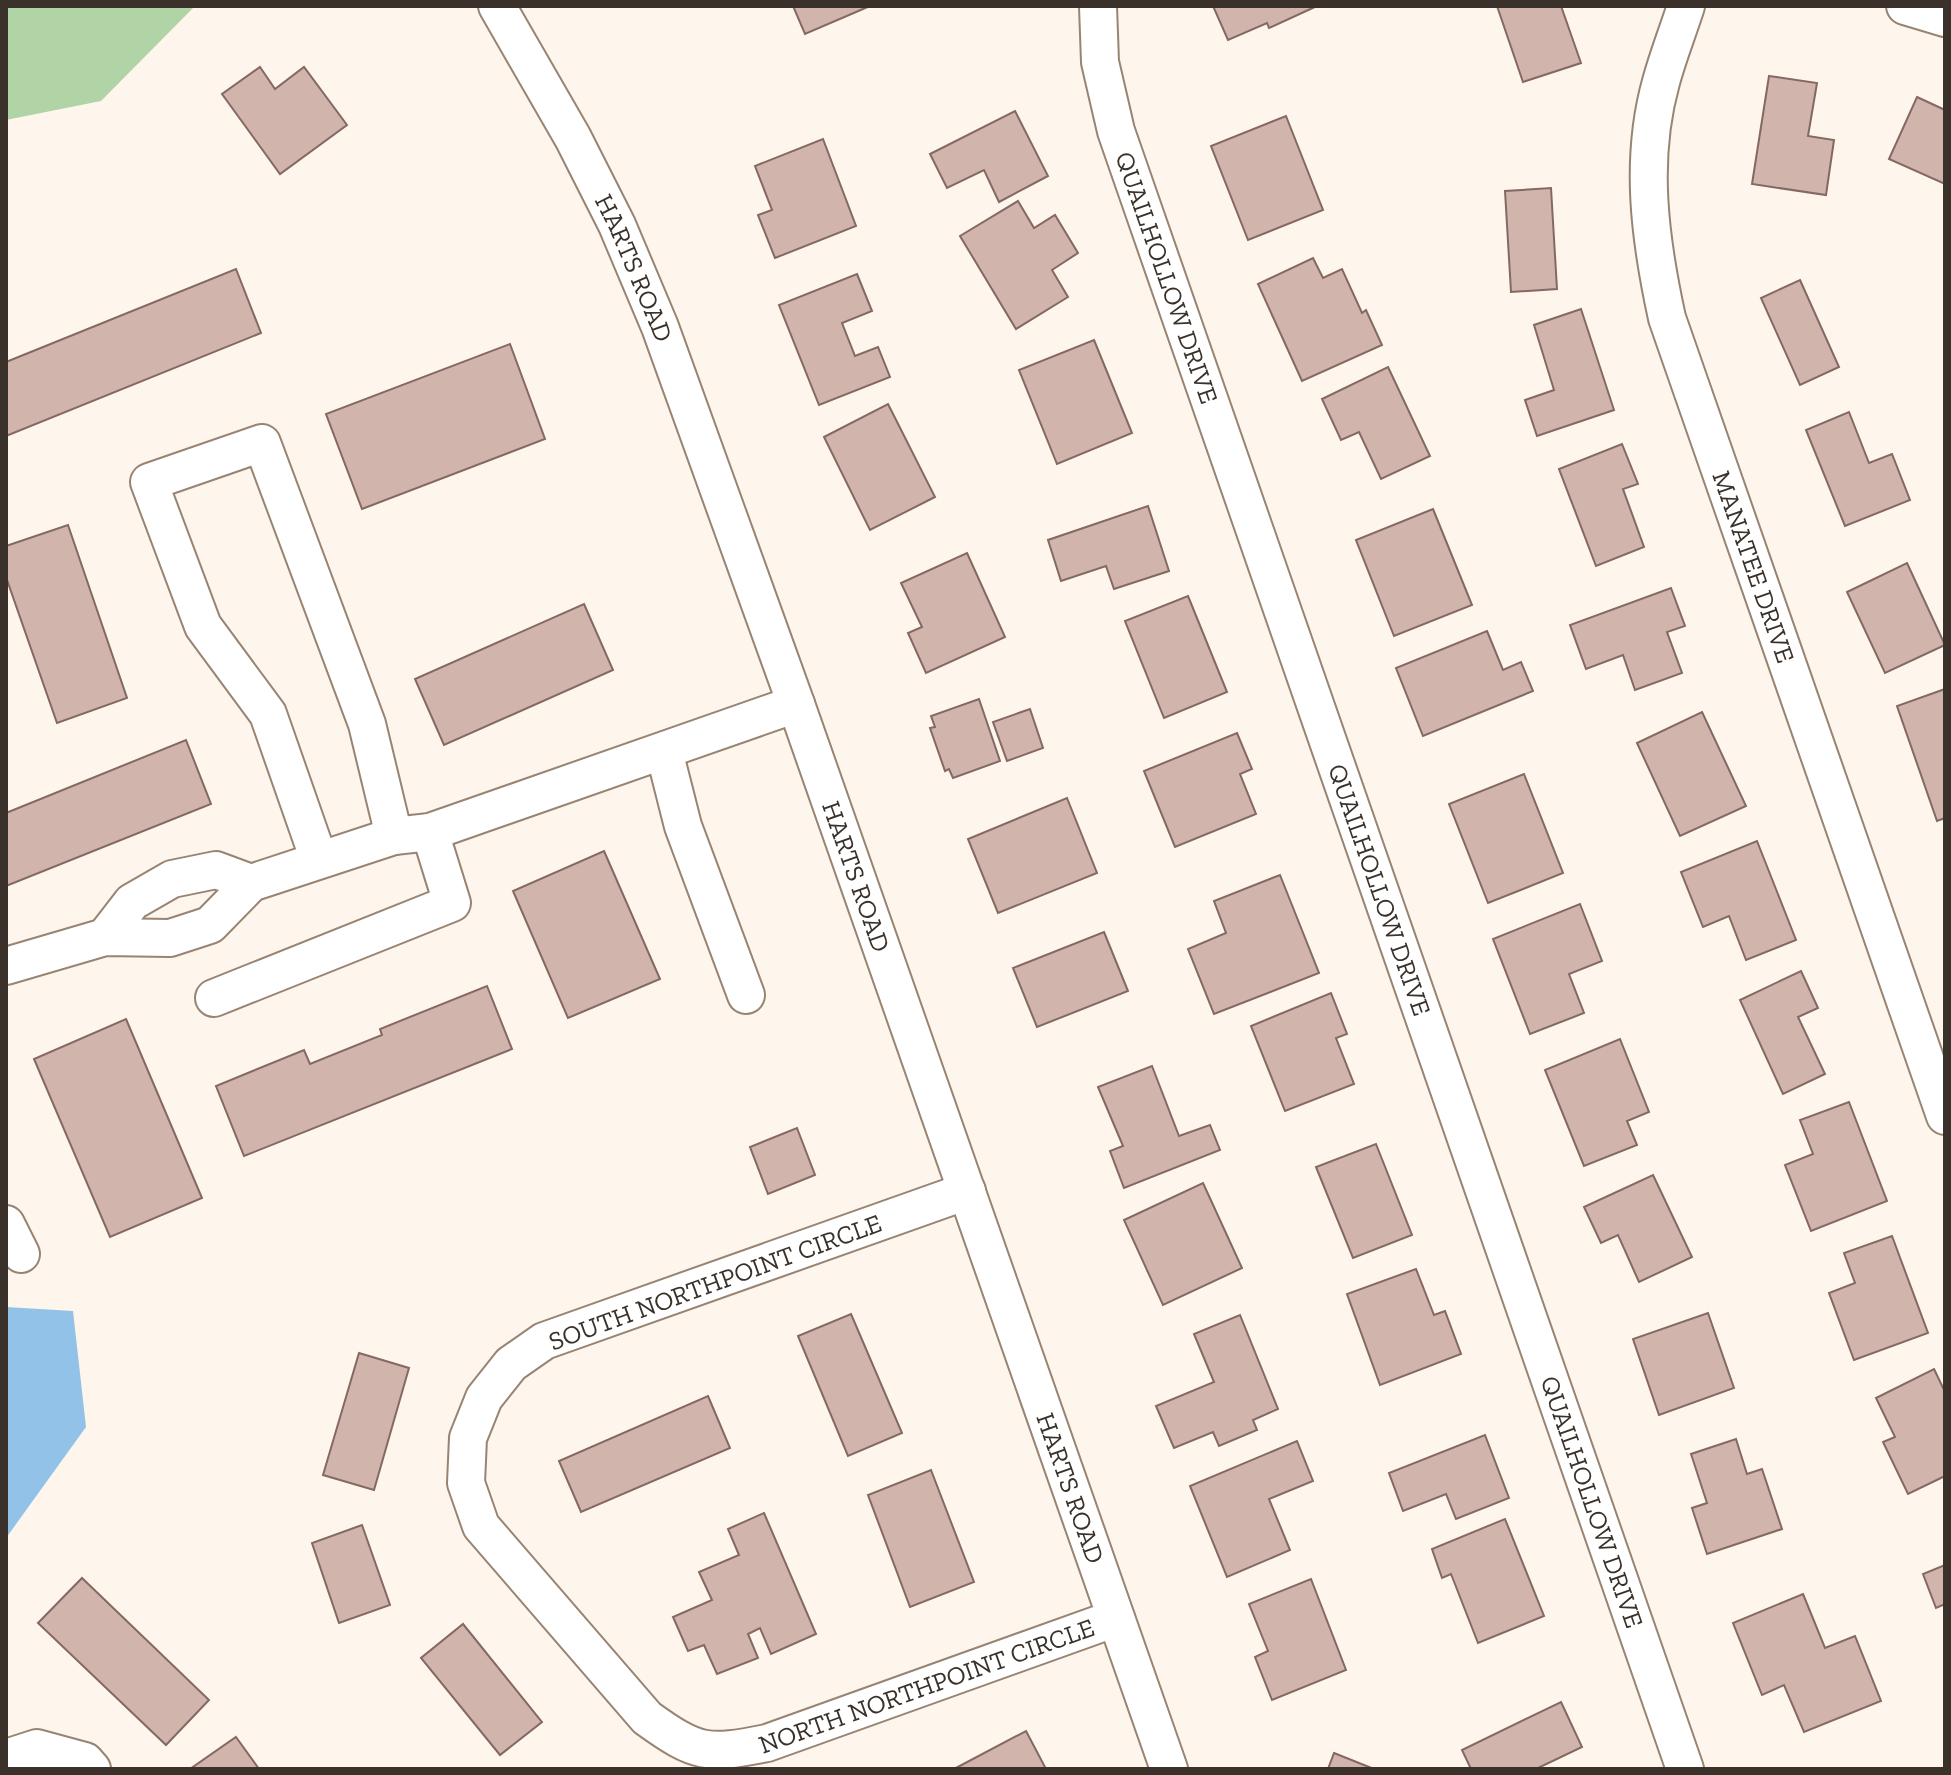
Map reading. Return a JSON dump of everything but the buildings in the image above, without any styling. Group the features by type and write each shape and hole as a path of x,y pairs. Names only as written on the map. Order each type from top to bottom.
{"street":[{"name":"HARTS ROAD","path":"497,6 573,138 617,225 665,342 796,704 1169,1769"},
{"name":"QUAILHOLLOW DRIVE","path":"1098,6 1100,62 1116,131 1685,1769"},
{"name":"MANATEE DRIVE","path":"1686,6 1660,84 1650,150 1648,205 1654,259 1667,318 1941,1094"},
{"path":"1905,6 1945,18"},
{"path":"319,860 268,714 203,626 149,482 262,443 367,724 394,836"},
{"path":"6,966 105,937 170,938 210,925 251,883 394,836 430,832 796,704"},
{"path":"664,751 683,826 746,995"},
{"path":"214,998 452,903 430,832"},
{"path":"105,937 132,902 172,879 216,870 251,883"},
{"name":"SOUTH NORTHPOINT CIRCLE","path":"521,1573 481,1526 466,1483 468,1438 484,1398 511,1364 544,1341 967,1191"},
{"name":"NORTH NORTHPOINT CIRCLE","path":"521,1573 647,1718 679,1741 703,1750 732,1750 767,1743 1116,1618"},
{"path":"6,1758 37,1748 85,1761 92,1769"}],"green space":[{"path":"6,6 195,6 101,101 6,120"}],"water":[{"path":"6,1307 73,1311 86,1427 6,1538"}]}
